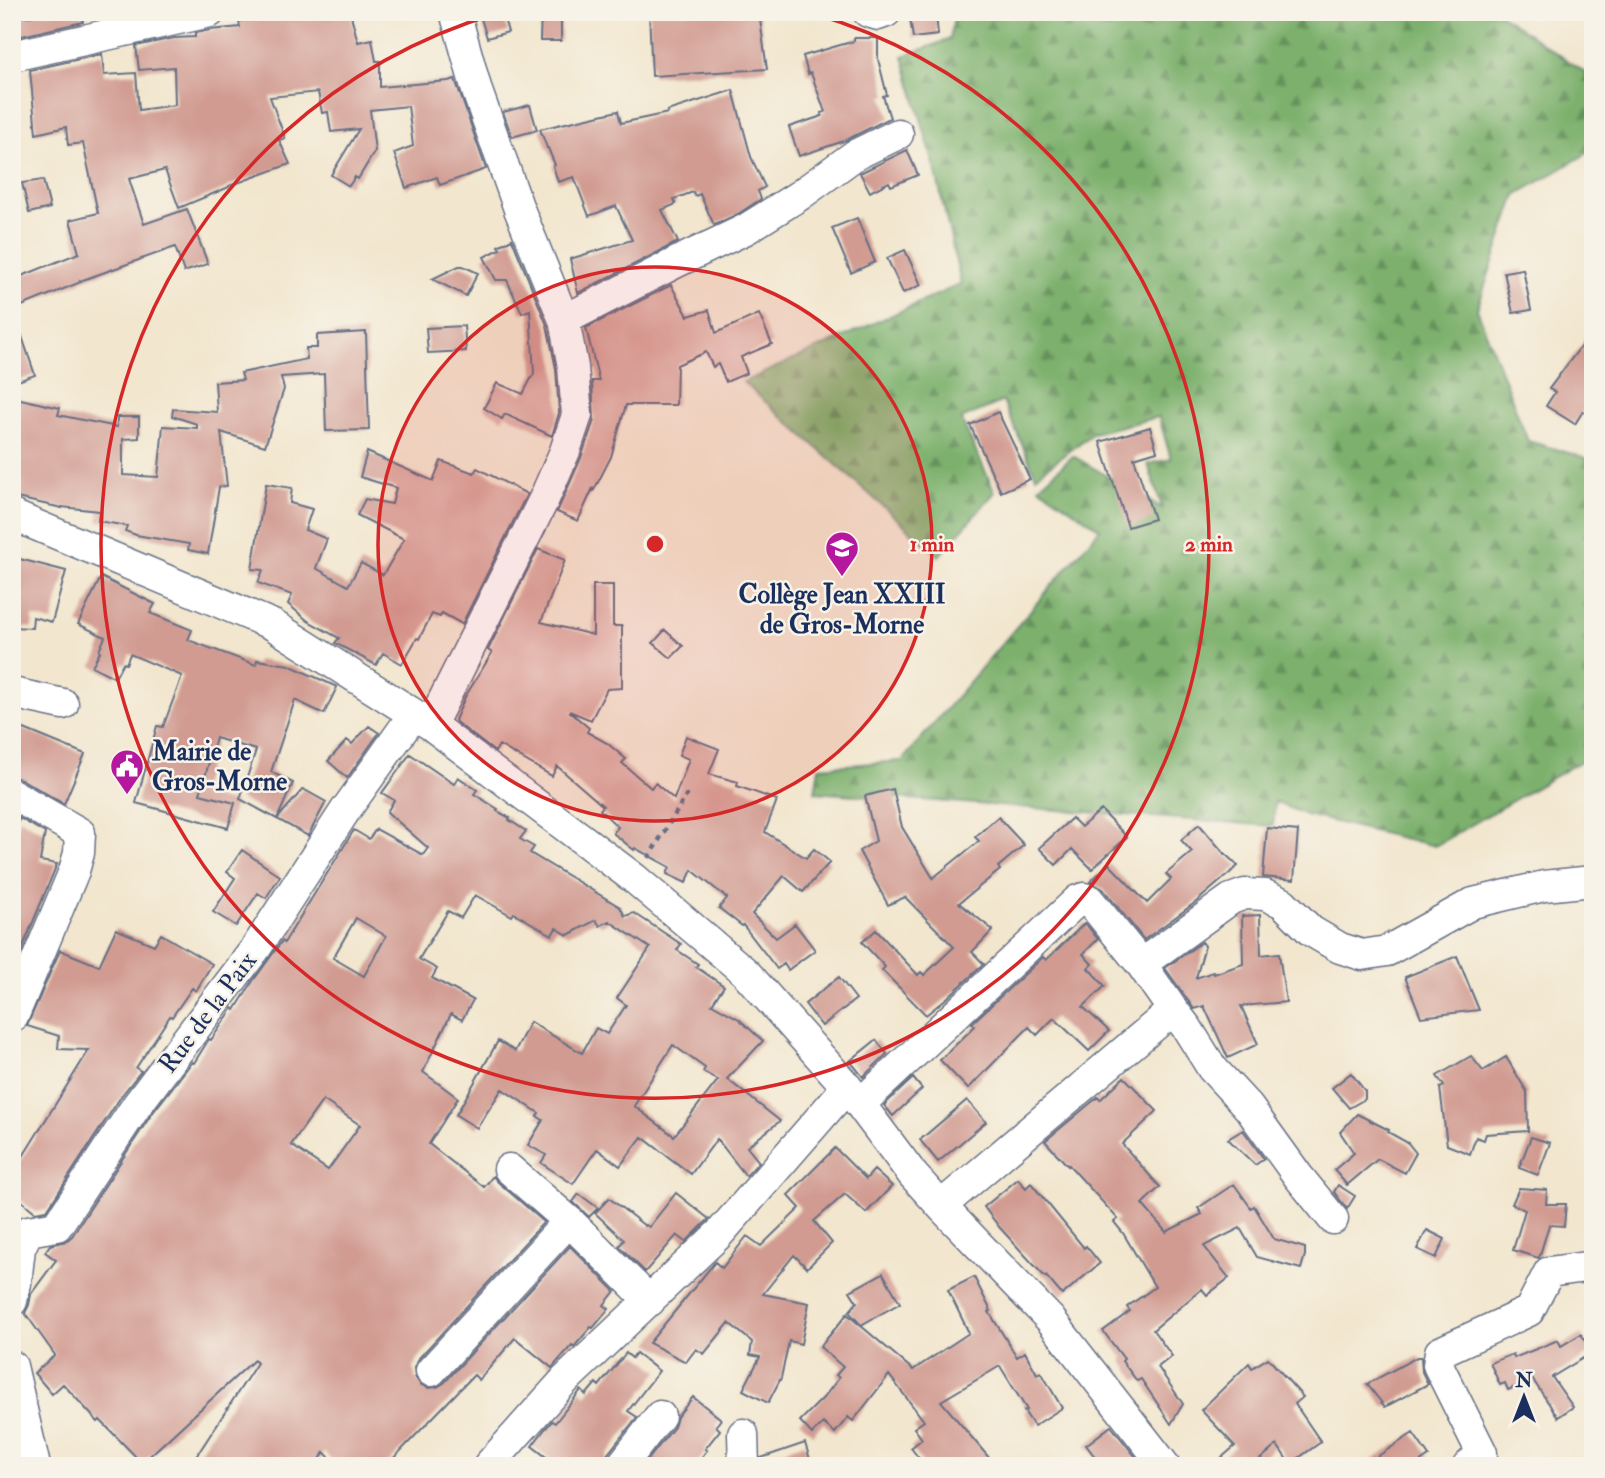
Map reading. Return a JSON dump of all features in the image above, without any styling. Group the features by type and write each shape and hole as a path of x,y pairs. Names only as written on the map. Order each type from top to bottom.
{"street":[{"path":"12,56 209,12"},
{"name":"Rue de la Paix","path":"12,1301 20,1248 20,1226 57,1226 137,1105 256,948 345,811 422,719 544,499 565,452 577,415 573,367 564,320 519,209 477,91 455,12"},
{"path":"868,12 878,16 886,12"},
{"path":"564,320 746,229 800,195 855,155 898,134"},
{"path":"12,515 273,625 422,719 635,879 746,973 854,1096 913,1175 1050,1319 1166,1466"},
{"path":"12,693 63,704"},
{"path":"12,794 80,832 79,853 74,871 13,1017"},
{"path":"1141,964 1231,899 1245,894 1265,895 1283,904 1311,931 1340,948 1362,955 1387,951 1473,904 1544,886 1593,881"},
{"path":"488,1466 565,1380 719,1234 854,1096 1078,900 1084,898 1090,900 1141,964 1212,1068 1249,1108 1298,1177 1333,1219"},
{"path":"941,1206 1173,1010"},
{"path":"509,1169 569,1221 650,1301"},
{"path":"431,1371 569,1221"},
{"path":"1468,1466 1482,1453 1438,1365 1440,1352 1529,1311 1549,1272 1593,1266"},
{"path":"12,1366 34,1466"},
{"path":"621,1466 660,1416"},
{"path":"743,1434 744,1466"}],"path":[{"path":"635,879 688,793"}],"green space":[{"path":"955,12 1497,12 1593,78 1593,150 1516,195 1477,309 1528,441 1593,460 1593,754 1435,846 1306,815 1275,802 1273,826 815,792 819,767 902,761 1100,529 1039,487 1073,456 1162,508 1148,464 1171,459 1159,417 1093,433 1036,476 1003,401 961,419 995,492 939,556 743,382 961,284 935,168 903,56 950,39"}],"building":[{"path":"32,12 82,12 83,22 13,38 12,17 32,16"},
{"path":"262,12 350,12 358,42 372,39 376,61 380,61 380,87 455,79 486,169 440,185 437,177 406,188 394,153 413,146 408,106 370,110 375,151 358,179 355,177 349,186 331,175 359,129 331,132 328,112 322,113 318,92 270,97 285,138 279,140 290,164 179,208 165,170 129,179 144,224 187,209 208,264 184,272 175,247 80,281 12,310 12,280 79,253 70,220 98,213 83,143 68,145 66,127 36,134 30,70 102,54 104,75 136,73 139,110 175,105 174,67 139,70 136,46 174,38 195,37 195,33 210,30 240,27 239,21 263,20"},
{"path":"479,12 502,12 508,32 487,38"},
{"path":"541,12 561,12 561,41 540,41"},
{"path":"649,12 759,12 767,69 652,76"},
{"path":"936,14 938,35 913,38 910,18"},
{"path":"854,38 878,38 878,59 887,95 883,96 890,118 844,141 799,156 789,127 822,116 821,113 825,112 803,56 854,41"},
{"path":"733,90 751,157 765,187 758,191 761,199 714,225 700,194 695,196 693,192 674,199 676,204 662,210 678,242 578,293 570,259 632,240 616,206 589,216 574,177 558,182 553,166 555,165 540,129 618,111 621,123 668,113 667,111"},
{"path":"530,105 537,130 512,137 503,112"},
{"path":"907,150 918,175 891,186 889,182 870,192 860,173"},
{"path":"43,180 50,208 29,213 22,183"},
{"path":"857,218 875,262 851,273 832,228"},
{"path":"512,239 547,325 556,369 559,413 552,436 505,414 502,419 484,408 497,383 523,394 534,373 530,310 522,313 507,280 496,280 484,257"},
{"path":"905,250 921,285 903,293 887,258"},
{"path":"459,266 478,273 466,296 432,279"},
{"path":"1523,269 1531,310 1513,313 1504,272"},
{"path":"671,285 688,316 709,310 716,333 759,314 772,344 741,357 747,373 726,382 718,364 713,367 706,352 677,365 676,405 626,405 611,457 578,521 557,512 581,458 594,420 592,381 599,381 586,328"},
{"path":"15,316 35,375 12,383 12,317"},
{"path":"464,326 466,351 428,353 426,328"},
{"path":"1593,330 1593,417 1583,411 1575,424 1546,406 1555,392 1549,389"},
{"path":"366,332 369,430 326,431 324,374 281,377 284,389 265,446 221,432 227,486 219,487 208,554 188,550 189,544 136,535 125,531 127,526 98,521 99,511 62,508 12,497 12,397 60,408 58,415 117,427 117,417 139,417 139,438 123,439 123,475 158,477 163,426 197,428 197,424 172,416 173,409 217,412 215,382 243,380 241,373 307,359 306,348 317,348 317,335"},
{"path":"998,412 1030,479 1001,492 970,425"},
{"path":"1150,427 1157,451 1134,458 1154,519 1128,527 1100,442"},
{"path":"367,452 433,481 441,461 474,473 477,468 527,494 462,624 442,613 440,617 432,614 402,664 383,653 376,665 335,643 339,638 308,621 288,604 292,595 258,583 263,570 252,569 266,484 292,488 290,503 312,509 305,530 327,539 316,568 348,586 361,563 383,575 404,539 357,515 365,499 392,504 396,488 360,477"},
{"path":"538,549 565,560 541,622 593,635 593,585 613,585 613,626 622,626 622,688 607,689 591,720 569,711 589,728 587,732 607,743 626,759 622,763 651,788 655,783 674,799 689,759 679,755 686,736 719,749 709,774 738,782 737,786 777,800 765,832 806,858 814,849 830,862 803,892 784,876 752,914 776,938 795,924 815,950 788,970 784,964 777,969 743,925 719,908 727,898 692,870 686,883 667,874 670,867 635,848 634,850 613,833 618,827 600,810 603,806 557,766 552,776 499,745 495,752 456,722 465,697 492,653 488,650"},
{"path":"12,557 66,571 52,622 33,617 32,628 12,627"},
{"path":"101,577 155,604 150,613 192,630 188,640 256,665 257,660 289,665 337,687 324,714 295,700 271,772 293,783 277,819 240,799 256,750 216,738 200,794 235,803 228,828 136,803 157,726 163,727 182,676 130,654 115,678 92,666 105,637 78,624"},
{"path":"665,630 683,646 671,658 653,643"},
{"path":"12,724 85,754 64,804 21,779 12,777"},
{"path":"369,726 379,733 347,778 328,761 347,740 352,744"},
{"path":"410,754 454,784 458,777 477,790 474,794 526,831 520,839 534,847 530,853 620,907 625,916 634,913 681,944 677,950 724,986 712,1004 739,1019 763,1041 727,1079 780,1121 747,1147 759,1162 746,1176 717,1139 691,1174 642,1137 620,1166 597,1149 573,1184 541,1163 546,1155 528,1145 543,1120 537,1116 539,1113 502,1089 477,1128 456,1115 498,1041 515,1051 530,1022 582,1053 596,1028 607,1034 626,1005 617,998 650,948 609,921 600,926 596,920 568,935 556,928 552,935 475,895 461,918 448,911 419,959 437,969 432,978 473,1000 462,1020 451,1014 423,1072 458,1098 429,1144 484,1187 493,1176 544,1222 418,1359 414,1368 415,1377 420,1384 428,1388 444,1383 570,1246 615,1291 604,1305 609,1309 552,1368 515,1338 479,1380 474,1375 386,1466 338,1466 324,1452 320,1460 312,1466 190,1466 257,1363 254,1360 142,1463 100,1420 98,1422 63,1384 52,1394 34,1373 55,1355 25,1313 31,1294 56,1260 45,1252 50,1245 66,1241 72,1236 151,1115 192,1062 194,1063 233,1008 235,1010 282,941 284,943 354,830 369,839 376,829 423,855 428,848 387,812 394,800 382,793","holes":["356,918 386,936 364,976 333,958","673,1045 705,1068 703,1072 718,1080 674,1136 634,1106","323,1100 360,1125 328,1170 291,1145"]},
{"path":"303,789 326,802 308,836 277,819"},
{"path":"893,789 902,827 933,878 979,841 975,837 998,817 1024,845 998,867 1000,870 959,903 993,930 972,952 984,964 926,1015 882,970 885,967 862,942 876,930 918,975 921,972 924,975 954,947 905,897 888,905 859,851 876,841 865,796"},
{"path":"1101,810 1127,837 1092,869 1072,849 1056,865 1039,848 1072,818 1081,827"},
{"path":"19,818 45,833 40,861 57,864 12,973 12,856"},
{"path":"1199,824 1238,866 1196,902 1144,940 1103,889 1090,882 1109,864 1147,903 1171,879 1166,874 1192,852 1181,840"},
{"path":"1267,828 1298,831 1294,880 1263,877"},
{"path":"242,850 280,876 266,898 258,893 236,926 213,912 235,878 227,872"},
{"path":"1260,915 1261,955 1279,953 1286,1002 1241,1006 1258,1044 1228,1058 1204,1006 1194,1009 1165,968 1202,942 1205,946 1196,978 1243,964 1242,916"},
{"path":"1085,923 1098,939 1083,954 1092,964 1088,968 1105,986 1083,1007 1109,1031 1089,1051 1054,1018 1037,1035 1029,1027 968,1089 940,1060 975,1026 972,1023 1043,957 1046,960"},
{"path":"116,929 154,945 161,934 212,964 196,991 192,988 172,1017 170,1016 136,1068 141,1071 122,1095 47,1210 35,1212 12,1193 12,1174 89,1050 58,1049 59,1036 27,1026 60,950 99,966"},
{"path":"1457,956 1479,1010 1421,1017 1405,977"},
{"path":"839,977 856,999 822,1026 805,1004"},
{"path":"876,1040 887,1054 863,1077 850,1061"},
{"path":"1471,1056 1483,1071 1506,1057 1527,1092 1528,1131 1486,1134 1484,1140 1476,1137 1470,1154 1447,1145 1440,1088 1444,1086 1437,1076"},
{"path":"1351,1073 1365,1091 1365,1099 1349,1108 1332,1088"},
{"path":"1124,1077 1157,1111 1122,1144 1160,1187 1142,1204 1166,1232 1202,1214 1198,1208 1234,1184 1251,1208 1254,1206 1274,1239 1305,1248 1301,1269 1257,1257 1240,1228 1204,1246 1229,1278 1207,1295 1202,1289 1153,1330 1172,1356 1158,1367 1183,1404 1171,1424 1141,1379 1137,1381 1122,1361 1124,1359 1103,1331 1130,1311 1127,1307 1155,1287 1114,1222 1118,1219 1045,1141 1098,1097 1100,1100"},
{"path":"913,1078 922,1089 893,1116 884,1105"},
{"path":"967,1100 986,1122 938,1162 920,1140"},
{"path":"1357,1114 1408,1143 1416,1153 1405,1173 1378,1159 1347,1185 1334,1170 1354,1153 1340,1132"},
{"path":"1243,1130 1264,1159 1255,1165 1228,1139"},
{"path":"1531,1137 1550,1143 1538,1175 1519,1168"},
{"path":"835,1148 866,1179 874,1170 892,1186 866,1213 845,1194 814,1221 832,1243 807,1268 794,1255 763,1294 809,1303 801,1344 789,1341 781,1378 768,1403 743,1390 760,1357 750,1355 752,1342 729,1323 704,1354 696,1349 686,1362 649,1343 715,1262 722,1268 747,1236 761,1246 800,1208 788,1195"},
{"path":"1018,1179 1026,1188 1031,1183 1084,1248 1086,1246 1100,1263 1062,1295 984,1207"},
{"path":"1338,1185 1355,1196 1347,1209 1334,1192"},
{"path":"1519,1188 1547,1190 1546,1204 1566,1204 1564,1226 1549,1225 1539,1258 1513,1250 1525,1210 1512,1204"},
{"path":"676,1193 709,1219 686,1242 677,1235 645,1272 619,1246 624,1240 595,1213 609,1198 649,1227"},
{"path":"579,1194 598,1208 589,1217 573,1202"},
{"path":"1427,1230 1445,1239 1436,1258 1417,1249"},
{"path":"883,1273 900,1303 861,1325 849,1312 857,1302 850,1291"},
{"path":"974,1277 991,1311 989,1312 1017,1357 1025,1352 1037,1374 1041,1372 1062,1408 1034,1426 1000,1366 941,1401 996,1466 925,1466 911,1448 922,1439 914,1428 924,1421 889,1375 853,1421 848,1417 835,1433 823,1423 812,1434 800,1421 839,1378 836,1375 843,1367 820,1347 847,1314 913,1370 969,1333 948,1290"},
{"path":"1581,1334 1593,1352 1552,1377 1573,1407 1558,1417 1533,1380 1508,1390 1505,1383 1500,1385 1490,1363 1513,1354 1514,1358 1558,1340 1561,1346"},
{"path":"626,1353 632,1358 636,1353 659,1371 628,1411 637,1417 607,1455 604,1466 558,1466 532,1446 552,1421 555,1423 581,1390 586,1395 596,1383 599,1386"},
{"path":"1421,1357 1422,1372 1428,1384 1385,1407 1367,1384"},
{"path":"1268,1358 1303,1397 1295,1404 1321,1442 1290,1464 1277,1445 1252,1466 1212,1466 1235,1446 1201,1410 1249,1363 1252,1368"},
{"path":"693,1397 721,1419 716,1426 720,1430 705,1449 707,1450 695,1466 643,1466 674,1427 677,1417"},
{"path":"1111,1426 1143,1466 1102,1466 1086,1445"},
{"path":"1413,1433 1429,1456 1414,1466 1363,1466"},
{"path":"805,1443 812,1466 761,1466 761,1458"}],"place":[{"name":"Collège Jean XXIII de Gros-Morne","path":"842,578"},
{"name":"Mairie de Gros-Morne","path":"127,796"}]}
